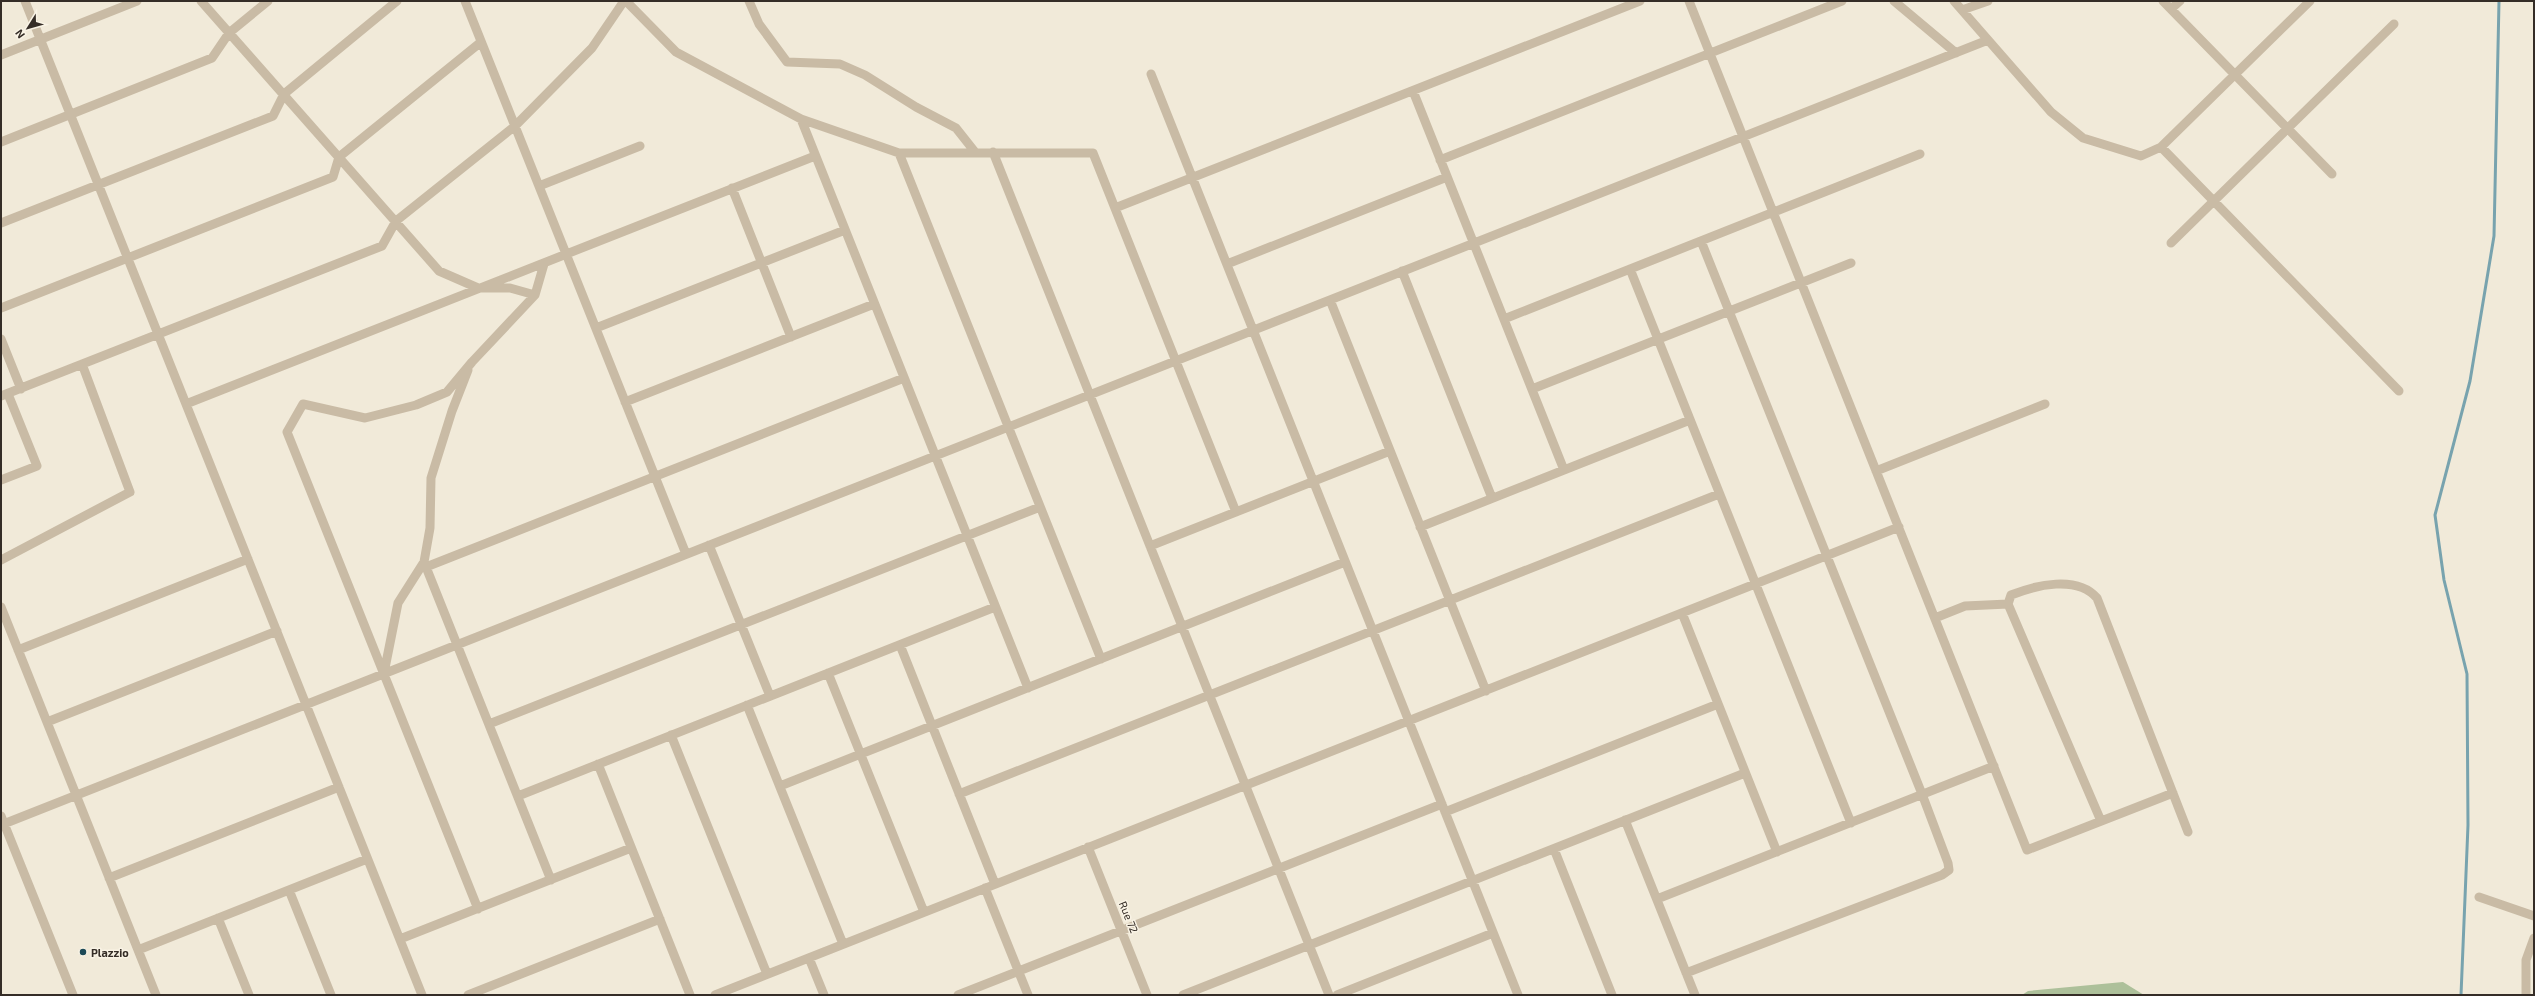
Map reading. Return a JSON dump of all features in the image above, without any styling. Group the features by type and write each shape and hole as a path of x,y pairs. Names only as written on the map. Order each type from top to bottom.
{"street":[{"path":"25,1 422,995"},
{"path":"1,55 137,1"},
{"path":"201,1 439,271 478,288 510,288 535,295"},
{"path":"1,142 212,58 229,33 268,1"},
{"path":"1,223 273,116 284,94 397,1"},
{"path":"465,1 686,554"},
{"path":"1,480 37,466 5,395 382,246 396,221 515,126 592,48 625,1 676,52 801,119 899,153 1093,153 1236,512"},
{"path":"749,1 759,24 787,62 840,64 865,75 916,107 956,128 975,152"},
{"path":"1115,208 1640,1"},
{"path":"1689,1 2027,850 2172,793"},
{"path":"1440,160 1842,1"},
{"path":"1894,1 1956,53"},
{"path":"1954,1 2051,112 2083,138 2141,156 2161,147 2310,1"},
{"path":"1962,10 1988,1"},
{"path":"2163,1 2332,174"},
{"path":"2171,10 2180,1"},
{"path":"2171,243 2394,24"},
{"path":"72,995 2,821 76,795 1988,40"},
{"path":"1,308 333,177 340,157 481,42"},
{"path":"1151,74 1518,995"},
{"path":"1413,91 1564,470"},
{"path":"801,119 1028,688"},
{"path":"539,186 640,146"},
{"path":"2161,147 2399,391"},
{"path":"993,152 1329,995"},
{"path":"899,153 1101,659"},
{"path":"1504,318 1920,154"},
{"path":"186,404 815,156"},
{"path":"1227,264 1447,177"},
{"path":"732,188 791,337"},
{"path":"596,328 845,230"},
{"path":"1686,973 1942,875 1949,870 1948,862 1922,794 1701,241"},
{"path":"1532,389 1851,263"},
{"path":"478,908 287,432 303,404 365,418 416,405 447,392 472,362 535,295 544,264"},
{"path":"1630,269 1850,823"},
{"path":"1402,271 1492,498"},
{"path":"1330,300 1486,690"},
{"path":"625,402 874,304"},
{"path":"1,339 21,389"},
{"path":"384,673 398,603 424,562 430,528 431,478 452,411 472,362"},
{"path":"1,560 130,492 82,364"},
{"path":"551,880 426,567 904,378"},
{"path":"1876,471 2046,404"},
{"path":"1420,527 1690,420"},
{"path":"1150,546 1390,451"},
{"path":"959,794 1720,494"},
{"path":"489,724 1040,507"},
{"path":"715,995 1899,527"},
{"path":"709,545 770,696"},
{"path":"18,650 248,559"},
{"path":"780,786 1345,562"},
{"path":"2101,821 2008,604 2011,595 2028,588 2070,584 2090,590 2097,598 2188,832"},
{"path":"1935,618 1965,606 2008,604"},
{"path":"1,607 156,995"},
{"path":"518,796 995,607"},
{"path":"1682,613 1777,852"},
{"path":"47,722 277,631"},
{"path":"900,645 995,884"},
{"path":"828,673 924,912"},
{"path":"958,995 1279,868 1718,704"},
{"path":"747,705 843,944"},
{"path":"671,735 767,974"},
{"path":"598,764 690,995"},
{"path":"1657,899 1994,766"},
{"path":"1183,995 1745,773"},
{"path":"109,878 339,787"},
{"path":"1626,820 1695,995"},
{"name":"Rue 72","path":"1088,847 1147,995"},
{"path":"400,940 631,848"},
{"path":"1554,848 1612,995"},
{"path":"138,950 367,859"},
{"path":"985,888 1028,995"},
{"path":"289,890 331,995"},
{"path":"2479,897 2534,916"},
{"path":"218,918 249,995"},
{"path":"468,995 660,919"},
{"path":"1337,995 1493,933"},
{"path":"2526,995 2526,960 2534,938"},
{"path":"809,958 824,995"}],"green space":[{"path":"2123,982 2144,995 2022,995 2028,991"}],"waterway":[{"path":"2461,995 2468,825 2467,674 2444,580 2435,515 2470,381 2494,236 2499,1"}],"place":[{"name":"Plazzio","path":"83,952"}]}
